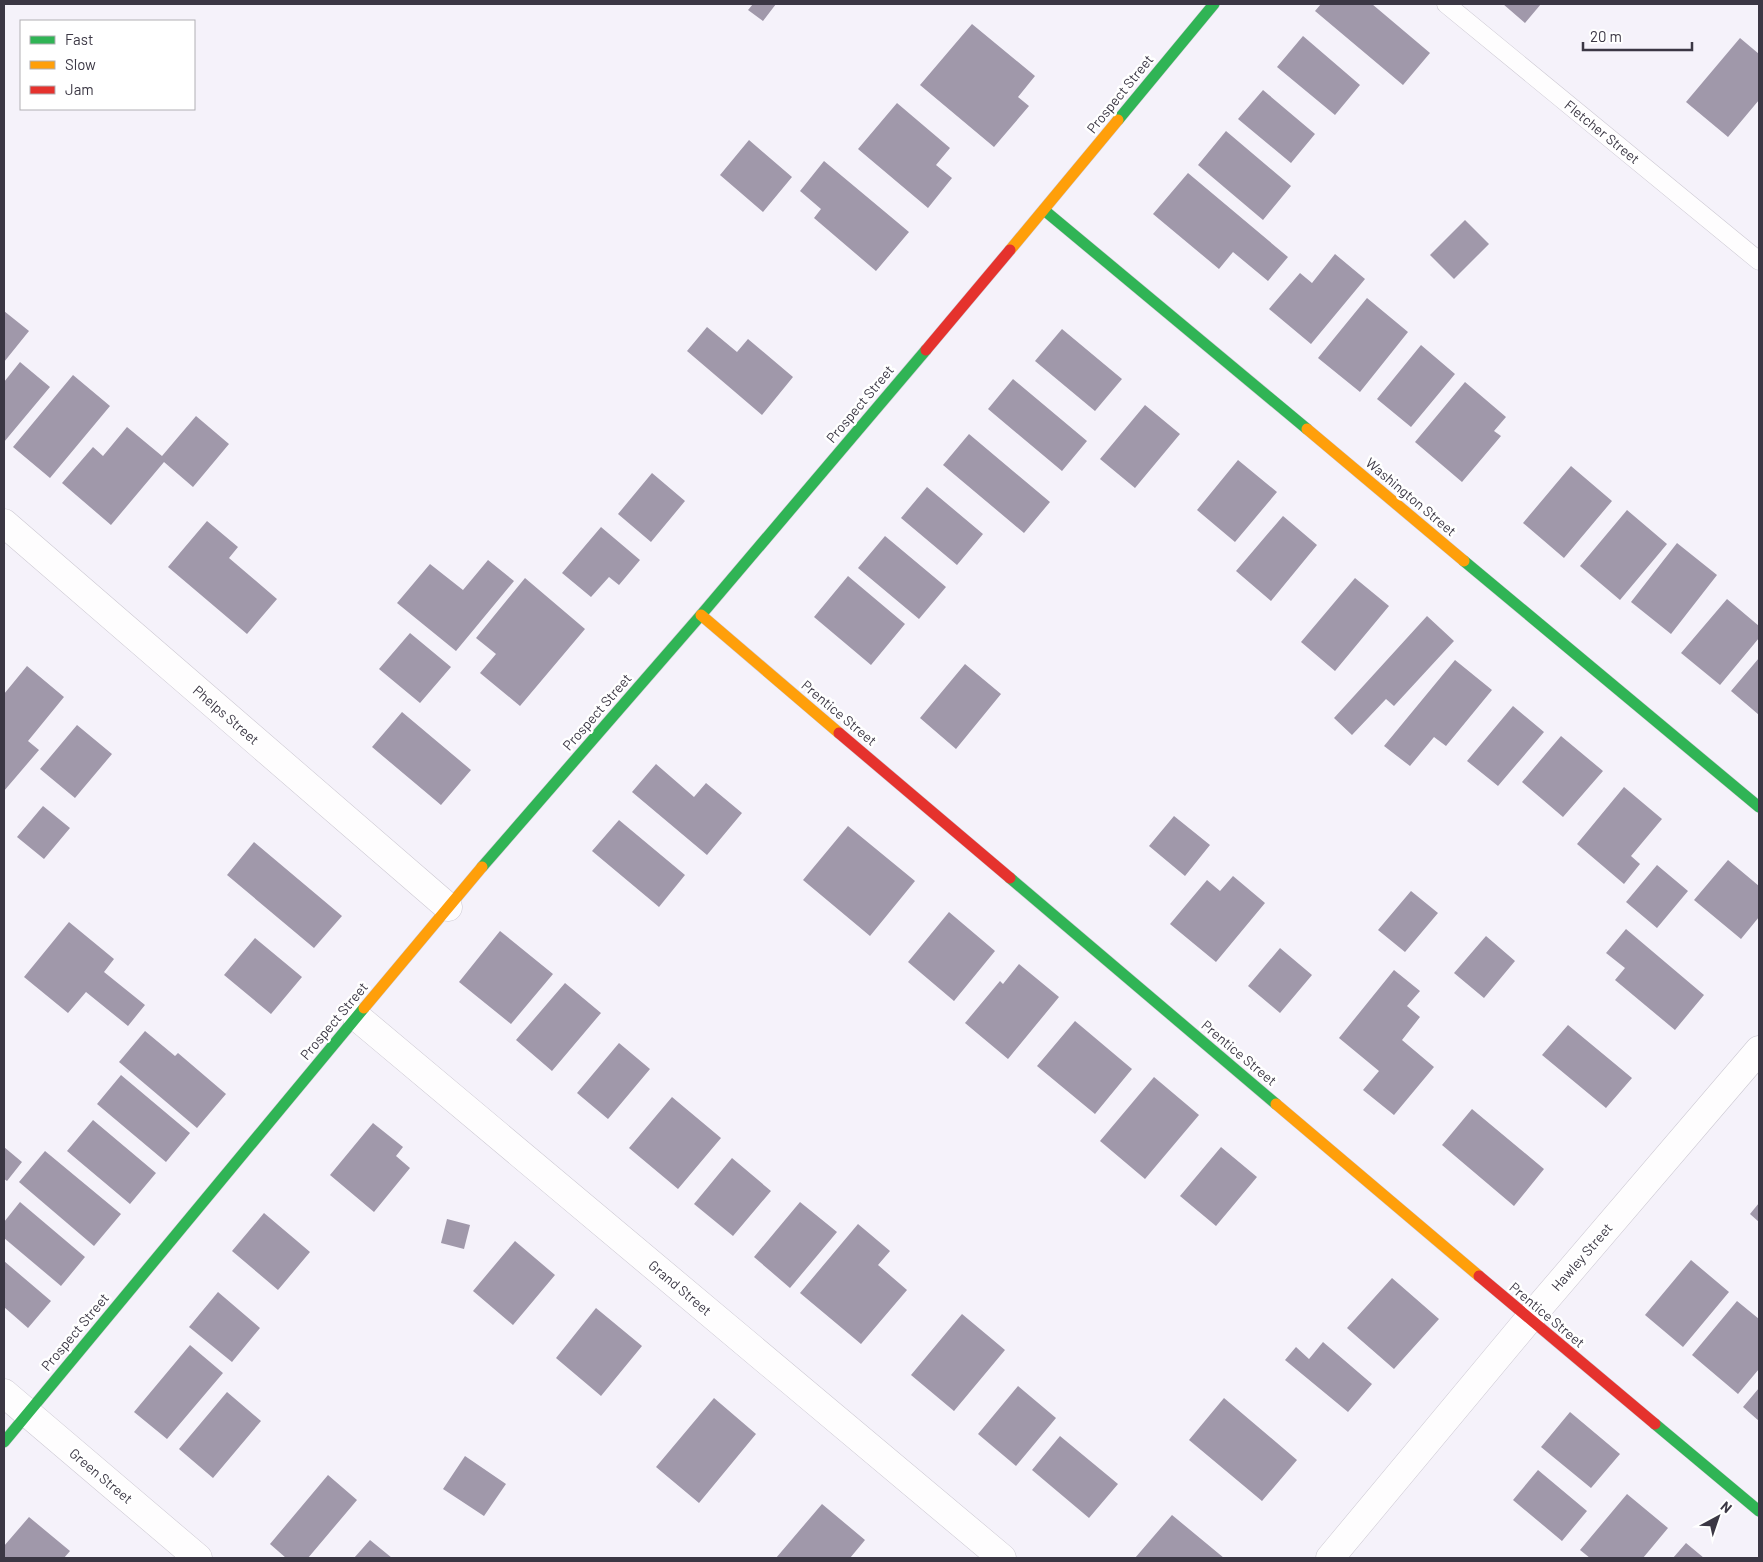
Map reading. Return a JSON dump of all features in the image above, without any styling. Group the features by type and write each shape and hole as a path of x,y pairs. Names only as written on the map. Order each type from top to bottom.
{"street":[{"name":"Prospect Street","path":"4,1442 448,907 701,615 1044,210 1214,4"},
{"name":"Washington Street","path":"1044,210 1759,807"},
{"name":"Phelps Street","path":"4,522 448,907"},
{"name":"Prentice Street","path":"701,615 1528,1319 1759,1511"},
{"name":"Grand Street","path":"357,1017 1002,1558"},
{"name":"Hawley Street","path":"1330,1558 1528,1319 1759,1050"},
{"name":"Green Street","path":"4,1393 198,1558"}],"lane":[{"name":"Fletcher Street","path":"1446,4 1759,261"}],"building":[{"path":"753,4 776,4 763,21 748,10"},
{"path":"1321,4 1372,4 1430,53 1403,85 1315,11"},
{"path":"1503,4 1541,4 1525,23"},
{"path":"972,24 1035,76 1018,97 1029,106 994,147 920,85"},
{"path":"1303,36 1360,85 1335,115 1277,67"},
{"path":"1740,38 1759,54 1759,100 1728,137 1686,102"},
{"path":"1263,90 1315,134 1291,163 1238,119"},
{"path":"897,103 950,148 936,165 952,178 928,208 858,149"},
{"path":"1226,131 1291,186 1263,220 1198,165"},
{"path":"749,140 792,177 763,212 720,175"},
{"path":"824,161 909,232 876,271 814,218 821,209 800,191"},
{"path":"1188,173 1288,257 1268,281 1233,252 1219,269 1153,214"},
{"path":"1465,220 1489,244 1454,279 1430,255"},
{"path":"1335,254 1365,279 1311,344 1269,309 1300,273 1312,283"},
{"path":"1367,298 1408,332 1360,392 1318,358"},
{"path":"4,311 29,331 4,362"},
{"path":"707,327 737,352 748,339 793,377 762,415 687,351"},
{"path":"1062,329 1122,379 1095,411 1035,361"},
{"path":"1421,345 1455,374 1411,427 1377,399"},
{"path":"20,362 50,387 4,442 4,382"},
{"path":"73,375 110,406 50,478 13,447"},
{"path":"1013,379 1087,441 1062,471 988,409"},
{"path":"1465,382 1506,417 1494,431 1501,436 1462,482 1415,442"},
{"path":"1145,405 1180,434 1135,488 1100,459"},
{"path":"196,416 229,444 193,487 164,462 111,525 62,483 93,447 103,456 127,427 162,456"},
{"path":"969,434 1050,502 1024,533 943,465"},
{"path":"1238,460 1277,492 1235,542 1197,510"},
{"path":"1571,466 1612,501 1564,558 1523,523"},
{"path":"652,473 685,501 651,542 618,514"},
{"path":"927,487 983,534 957,565 901,518"},
{"path":"1627,510 1667,544 1620,600 1580,566"},
{"path":"1283,516 1317,545 1271,601 1236,571"},
{"path":"207,521 238,547 229,558 277,599 247,634 168,567"},
{"path":"601,527 640,560 619,585 609,577 591,597 562,573"},
{"path":"885,536 946,587 919,619 858,568"},
{"path":"1677,543 1717,575 1671,634 1631,602"},
{"path":"488,560 514,581 456,651 397,603 430,564 463,590"},
{"path":"848,576 905,624 871,665 814,617"},
{"path":"525,578 585,629 520,706 480,673 496,654 476,638"},
{"path":"1355,578 1389,606 1335,671 1301,642"},
{"path":"1727,599 1759,626 1759,638 1720,685 1681,653"},
{"path":"1427,616 1454,641 1394,706 1386,699 1352,735 1334,718"},
{"path":"410,633 451,667 420,703 379,669"},
{"path":"1759,658 1759,715 1731,691"},
{"path":"1455,660 1492,690 1446,746 1434,737 1410,766 1384,746"},
{"path":"965,664 1001,694 956,749 920,718"},
{"path":"27,666 64,697 28,741 39,750 4,791 4,694"},
{"path":"1513,706 1544,732 1498,786 1467,761"},
{"path":"402,712 471,770 441,805 372,747"},
{"path":"77,725 112,754 75,798 40,769"},
{"path":"1561,736 1603,771 1563,817 1522,782"},
{"path":"656,764 694,797 706,783 742,813 707,855 632,792"},
{"path":"1624,787 1662,819 1631,856 1640,864 1624,884 1577,844"},
{"path":"43,806 70,828 44,859 17,837"},
{"path":"1174,816 1210,845 1185,876 1149,846"},
{"path":"619,820 685,875 659,907 592,851"},
{"path":"848,826 915,881 870,936 803,880"},
{"path":"254,842 342,916 314,948 227,875"},
{"path":"1728,860 1759,886 1759,917 1741,939 1694,900"},
{"path":"1657,865 1688,891 1657,928 1626,902"},
{"path":"1233,876 1265,903 1216,962 1170,924 1207,880 1220,891"},
{"path":"1411,891 1438,913 1405,952 1378,930"},
{"path":"949,912 995,951 954,1001 908,962"},
{"path":"69,922 114,959 104,972 145,1005 128,1026 86,992 68,1013 24,977"},
{"path":"1626,929 1704,995 1675,1030 1615,980 1625,968 1606,953"},
{"path":"500,931 553,974 511,1024 459,982"},
{"path":"1486,936 1515,961 1484,998 1454,973"},
{"path":"255,938 302,977 271,1014 224,975"},
{"path":"1280,948 1312,975 1280,1013 1248,986"},
{"path":"1019,964 1059,997 1008,1059 965,1023 1000,981 1003,984"},
{"path":"1394,970 1420,991 1407,1006 1420,1017 1402,1040 1434,1067 1394,1115 1363,1090 1379,1071 1339,1038"},
{"path":"565,983 601,1013 552,1071 516,1040"},
{"path":"1075,1021 1132,1069 1095,1114 1037,1066"},
{"path":"1568,1025 1632,1078 1606,1108 1542,1055"},
{"path":"145,1031 175,1056 178,1053 226,1094 197,1128 119,1062"},
{"path":"619,1043 650,1069 608,1119 577,1093"},
{"path":"121,1075 190,1133 166,1162 97,1104"},
{"path":"1154,1077 1199,1115 1145,1179 1100,1141"},
{"path":"672,1097 721,1138 678,1189 629,1148"},
{"path":"1472,1109 1544,1169 1514,1206 1442,1145"},
{"path":"93,1120 156,1173 130,1204 67,1151"},
{"path":"373,1123 403,1147 396,1156 410,1168 374,1212 330,1175"},
{"path":"4,1147 22,1162 7,1181 4,1179"},
{"path":"1221,1147 1257,1177 1216,1226 1180,1196"},
{"path":"45,1151 121,1214 94,1246 19,1182"},
{"path":"732,1158 771,1191 733,1236 694,1204"},
{"path":"20,1202 85,1257 61,1286 4,1238 4,1222"},
{"path":"800,1202 837,1232 790,1288 754,1257"},
{"path":"1759,1203 1759,1222 1750,1214"},
{"path":"264,1213 310,1252 278,1290 232,1251"},
{"path":"447,1219 470,1225 464,1249 441,1243"},
{"path":"858,1224 890,1251 878,1265 907,1290 861,1344 800,1293"},
{"path":"515,1241 555,1275 513,1325 473,1291"},
{"path":"1691,1260 1729,1292 1683,1347 1645,1315"},
{"path":"4,1261 51,1301 28,1328 4,1307"},
{"path":"1392,1278 1439,1319 1394,1369 1347,1328"},
{"path":"218,1292 260,1328 232,1362 189,1327"},
{"path":"1737,1301 1759,1319 1759,1369 1738,1394 1692,1355"},
{"path":"596,1308 642,1346 601,1396 556,1358"},
{"path":"962,1314 1005,1350 954,1411 911,1375"},
{"path":"1323,1342 1372,1384 1348,1412 1285,1360 1296,1347 1309,1359"},
{"path":"190,1345 223,1373 167,1439 134,1412"},
{"path":"1018,1386 1056,1418 1016,1466 978,1434"},
{"path":"1759,1388 1759,1421 1743,1407"},
{"path":"227,1392 261,1421 213,1478 179,1449"},
{"path":"714,1398 756,1434 699,1503 656,1467"},
{"path":"1224,1398 1297,1460 1262,1501 1189,1440"},
{"path":"1570,1412 1620,1454 1591,1488 1541,1447"},
{"path":"1060,1436 1118,1484 1089,1518 1032,1470"},
{"path":"465,1456 506,1484 484,1516 443,1489"},
{"path":"1538,1470 1587,1511 1562,1541 1513,1500"},
{"path":"328,1475 357,1500 308,1558 286,1558 270,1544"},
{"path":"1627,1494 1668,1528 1643,1558 1590,1558 1580,1550"},
{"path":"822,1504 865,1540 850,1558 776,1558"},
{"path":"1172,1515 1224,1558 1135,1558"},
{"path":"29,1517 70,1551 64,1558 4,1558 4,1546"},
{"path":"370,1540 392,1558 354,1558"},
{"path":"1686,1543 1704,1558 1673,1558"}],"traffic: fast":[{"path":"1118,120 1214,4"},
{"path":"1044,210 1307,429"},
{"path":"482,867 701,615 926,350"},
{"path":"1464,561 1759,807"},
{"path":"1010,878 1276,1104"},
{"path":"4,1442 364,1008"},
{"path":"1655,1424 1759,1511"}],"traffic: slow":[{"path":"1010,250 1118,120"},
{"path":"1307,429 1464,561"},
{"path":"701,615 839,733"},
{"path":"364,1008 482,867"},
{"path":"1276,1104 1479,1276"}],"traffic: jam":[{"path":"926,350 1010,250"},
{"path":"839,733 1010,878"},
{"path":"1479,1276 1655,1424"}]}
